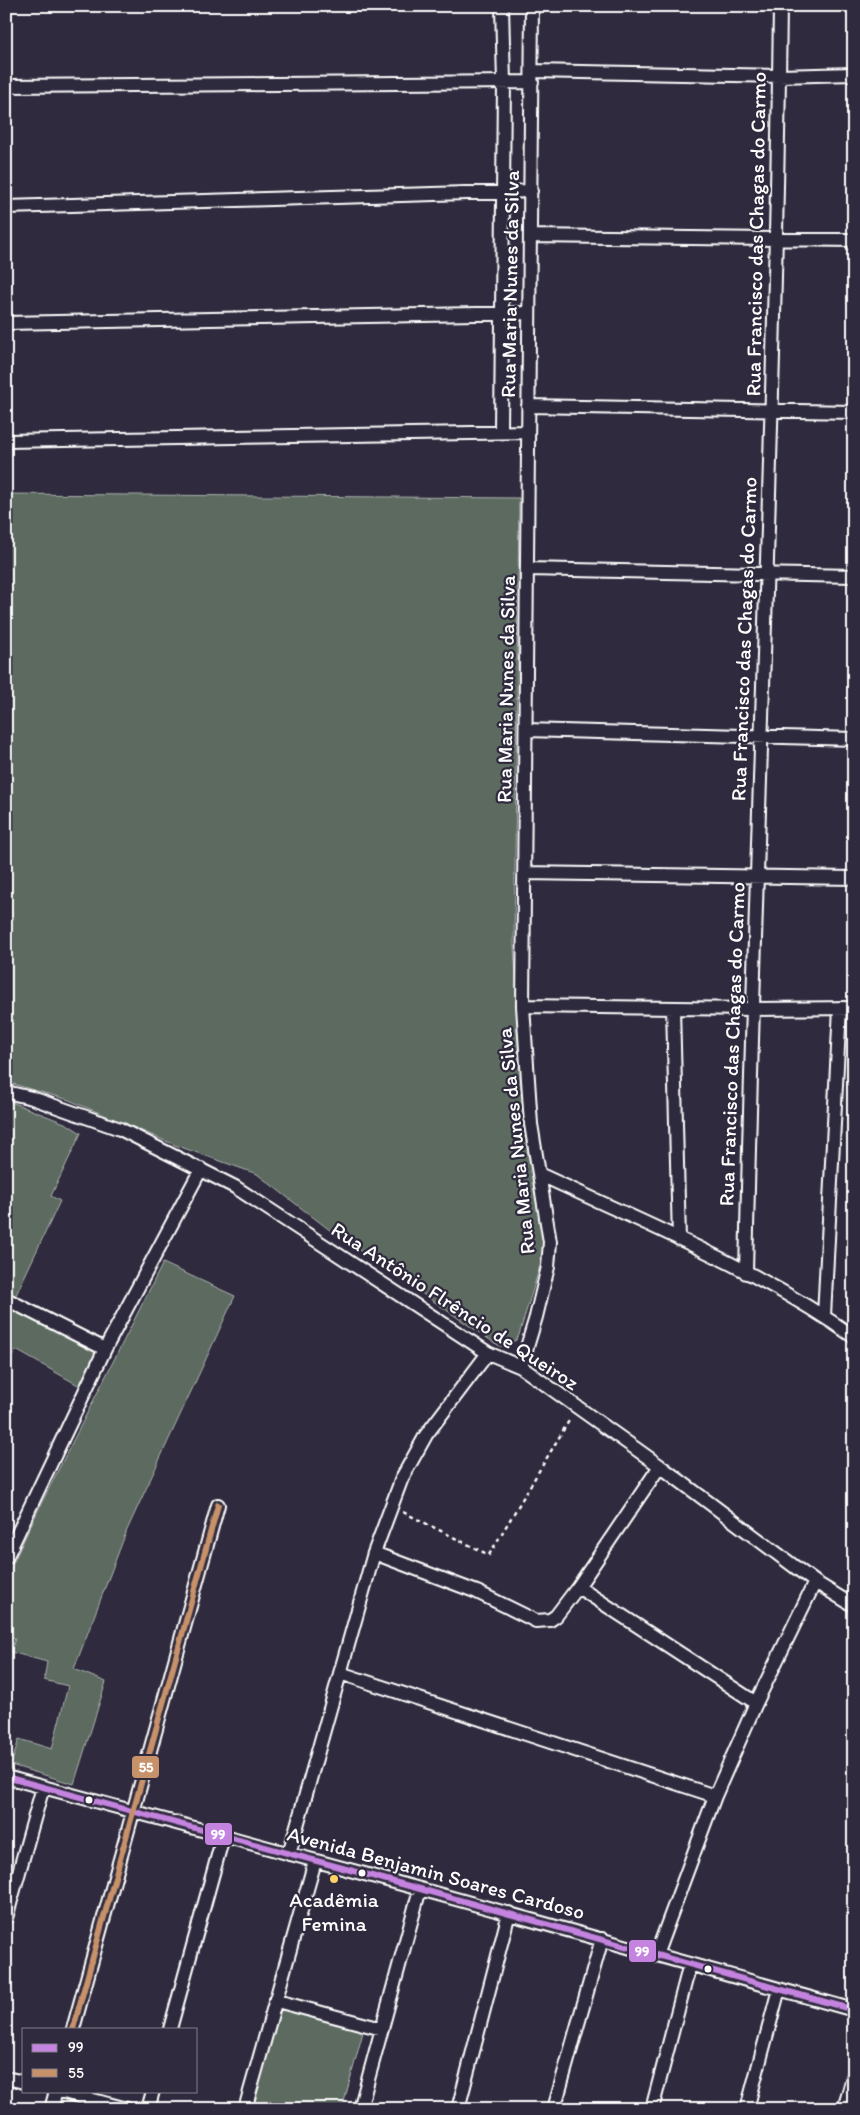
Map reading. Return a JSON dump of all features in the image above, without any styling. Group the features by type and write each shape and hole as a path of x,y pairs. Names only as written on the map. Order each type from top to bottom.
{"street":[{"path":"501,432 500,313 504,82 502,6"},
{"name":"Rua Maria Nunes da Silva","path":"520,1368 536,1317 548,1267 550,1242 531,1124 523,1006 532,6"},
{"name":"Rua Francisco das Chagas do Carmo","path":"746,1273 752,1009 777,240 780,6"},
{"path":"6,86 504,82 532,76 779,76 854,74"},
{"path":"6,207 531,191"},
{"path":"530,236 854,240"},
{"path":"6,323 529,313"},
{"path":"528,406 854,412"},
{"path":"6,441 528,432"},
{"path":"527,568 854,576"},
{"path":"526,730 854,739"},
{"path":"524,873 854,878"},
{"path":"523,1006 752,1009 854,1008"},
{"path":"674,1008 679,1239"},
{"path":"824,1316 840,1008"},
{"name":"Rua Antônio Flrêncio de Queiroz","path":"6,1092 32,1098 120,1129 235,1187 488,1353 520,1368 660,1466 815,1582 853,1605"},
{"path":"6,1558 105,1349 200,1169"},
{"path":"539,1174 679,1239 746,1273 824,1316 854,1338"},
{"path":"6,1299 105,1349"},
{"path":"289,1854 374,1553 402,1478 426,1435 488,1353"},
{"path":"374,1553 477,1592 536,1622 543,1622 556,1616 578,1587 660,1466"},
{"path":"73,2028 218,1504"},
{"path":"656,1955 715,1796 756,1703 815,1582"},
{"path":"578,1587 756,1703"},
{"path":"340,1673 715,1796"},
{"name":"Avenida Benjamin Soares Cardoso","path":"6,1777 420,1888 854,2010"},
{"path":"6,1918 42,1787"},
{"path":"170,2028 223,1836"},
{"path":"245,2109 315,1861"},
{"path":"360,2109 420,1888"},
{"path":"458,2109 509,1914"},
{"path":"554,2109 602,1940"},
{"path":"652,2109 690,1964"},
{"path":"747,2109 779,1989"},
{"path":"276,2001 382,2029"},
{"path":"844,2109 854,2074"},
{"path":"6,2078 22,2082"},
{"path":"51,2109 56,2092"},
{"path":"64,2092 127,2109"},
{"path":"148,2109 153,2092"}],"path":[{"path":"392,1506 489,1555 577,1407"}],"green space":[{"path":"6,494 519,498 514,946 528,1155 543,1222 543,1256 519,1335 516,1340 506,1346 500,1346 493,1342 331,1231 257,1174 175,1145 69,1100 6,1082"},
{"path":"6,1100 67,1124 81,1133 51,1196 60,1201 15,1297 6,1293"},
{"path":"163,1263 235,1296 127,1530 74,1669 106,1682 74,1784 11,1765 19,1739 52,1749 68,1686 44,1680 47,1662 11,1652 15,1638 6,1636 6,1578 41,1504"},
{"path":"6,1306 97,1351 83,1386 16,1350 6,1367"},
{"path":"273,2000 365,2025 342,2109 243,2109"}],"transit line":[{"name":"55","path":"73,2028 218,1505"},
{"name":"99","path":"6,1777 420,1889 854,2010"}],"place":[{"name":"Acadêmia Femina","path":"334,1879"}]}
